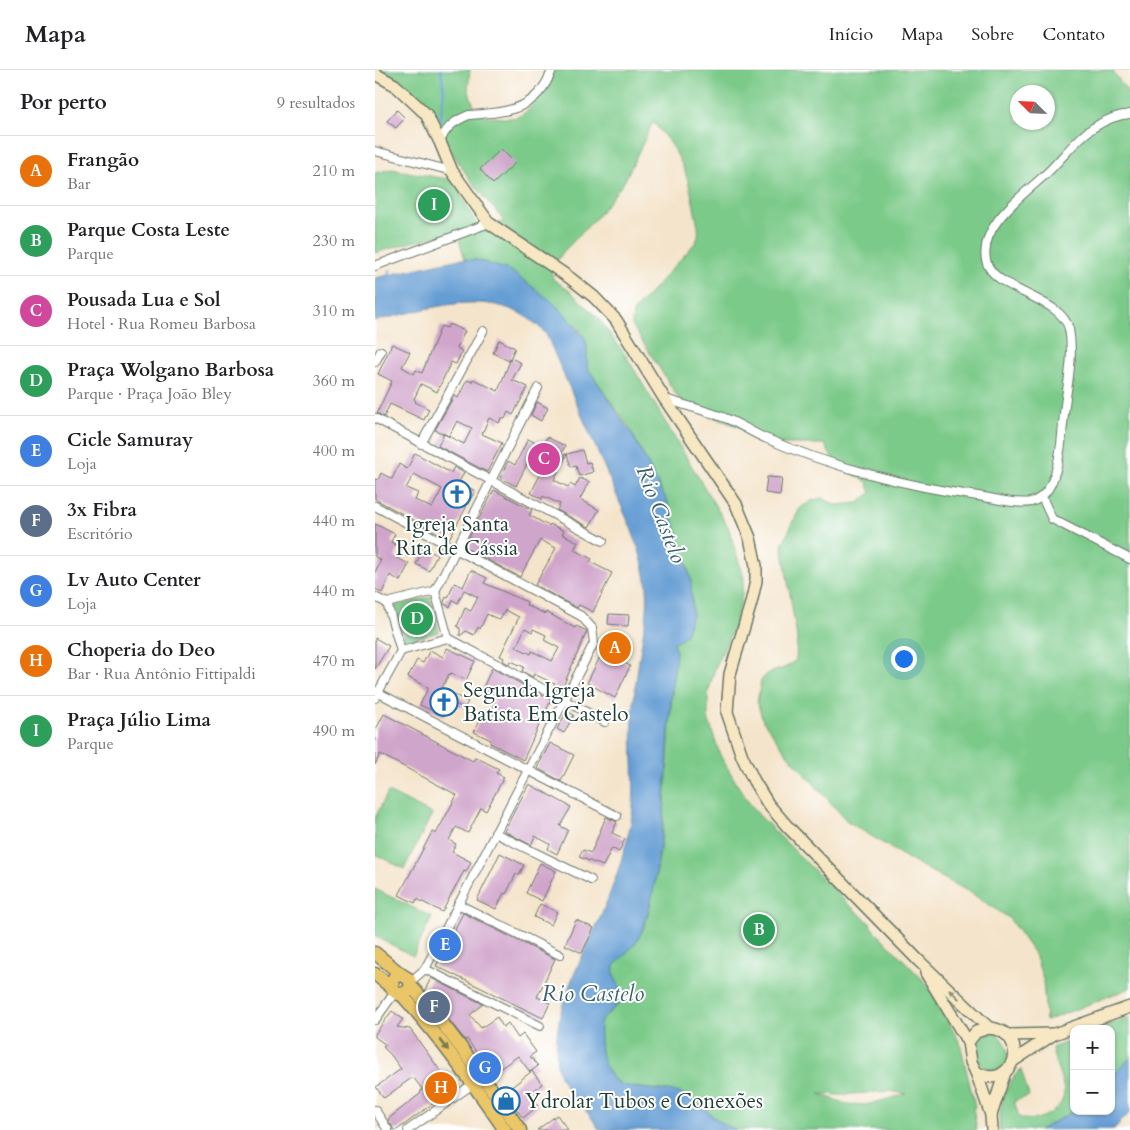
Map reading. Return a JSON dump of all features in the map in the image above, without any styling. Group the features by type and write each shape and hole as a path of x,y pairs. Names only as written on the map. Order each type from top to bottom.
{"main road":[{"path":"375,74 395,86 426,114 441,142 452,171 489,223 594,296 616,320 664,398 735,504 750,538 756,566 751,603 729,674 727,712 742,756 754,781 768,804 787,826 989,1028"},
{"path":"375,953 402,986 505,1130"},
{"path":"919,960 968,1042 971,1062 991,1115 992,1130"},
{"path":"375,974 402,986 452,1034 520,1130"},
{"path":"991,1115 1005,1072 1013,1061 1054,1034 1130,1007"},
{"path":"968,1042 976,1032 989,1028 1003,1031 1013,1043 1015,1052 1013,1061"},
{"path":"1008,1036 1054,1034"},
{"path":"976,1072 990,1077 1005,1072"}],"street":[{"path":"441,142 448,126 469,114 517,108 531,101 544,87 552,70"},
{"path":"664,398 727,418 764,438 818,458 892,479 961,494 1019,502 1032,502 1042,496 1054,478 1060,454 1071,347 1069,329 1066,318 1023,291 1002,281 989,270 986,260 987,241 1009,206 1035,185 1090,129 1115,116 1130,114"},
{"path":"375,151 452,171"},
{"path":"375,266 489,223"},
{"path":"421,444 483,331"},
{"path":"375,362 381,351"},
{"path":"448,638 435,591 537,388"},
{"path":"375,418 603,541"},
{"path":"1042,496 1052,519 1130,559"},
{"path":"375,506 581,616 592,628 594,643 425,969 402,986 375,1020"},
{"path":"375,597 387,603 435,591"},
{"path":"387,603 401,651"},
{"path":"605,722 448,638 401,651 376,694 617,816"},
{"path":"495,833 591,880"},
{"path":"458,904 560,955"},
{"path":"425,969 540,1026"},
{"path":"408,1130 473,1084"},
{"path":"375,1110 388,1130"}],"green space":[{"path":"375,70 470,70 468,89 475,113 507,118 517,117 528,110 538,97 550,70 1112,70 1130,96 1130,988 1046,1021 1043,979 1035,955 1009,918 971,893 910,860 847,821 788,755 763,721 757,702 761,681 767,674 786,667 796,660 797,638 782,545 800,508 813,500 822,498 836,505 858,503 871,493 867,482 837,464 825,444 776,444 749,431 685,406 632,325 633,312 696,242 698,235 698,227 686,174 670,144 653,122 624,182 596,218 563,252 551,270 553,279 570,291 599,319 626,356 728,527 744,578 741,601 734,627 715,668 708,693 708,718 720,755 744,796 758,814 849,905 870,923 871,927 930,987 960,1043 975,1107 973,1108 977,1130 737,1130 722,1123 696,1102 681,1093 626,1086 617,1081 606,1068 601,1050 600,1023 617,1006 624,994 613,973 614,965 642,931 647,919 656,877 667,781 676,652 673,643 686,634 692,614 692,598 668,503 629,427 587,367 585,338 578,328 550,300 511,271 478,260 465,259 458,237 504,221 469,178 441,136 407,95","holes":["890,1091 906,1094 866,1105 847,1104 819,1094 841,1095"]},
{"path":"391,169 453,180 479,229 412,242 375,253 375,173"},
{"path":"430,597 439,632 405,641 395,606"},
{"path":"388,792 432,814 404,869 375,854 375,818"},
{"path":"375,889 432,917 413,956 375,936"},
{"path":"1130,1017 1130,1058 1115,1073 1115,1025 1109,1025"},
{"path":"995,1032 1004,1043 1008,1052 1007,1060 997,1070 990,1070 983,1067 977,1060 974,1054 974,1046 977,1037"},
{"path":"1070,1041 1070,1113 1040,1130 999,1130 1000,1112 1006,1090 1021,1069 1029,1096 1014,1101 1019,1117 1035,1119 1045,1116 1056,1109 1061,1102 1064,1094 1063,1086 1052,1048"}],"water":[{"name":"Rio Castelo","path":"459,259 478,260 511,271 550,300 565,314 585,339 587,367 633,436 668,503 691,579 692,614 686,634 673,643 676,652 671,696 664,813 655,882 649,910 641,933 636,943 614,966 614,976 624,994 600,1023 601,1051 606,1069 611,1077 618,1082 627,1086 681,1093 696,1102 722,1123 737,1130 599,1130 569,1091 559,1074 556,1045 562,1009 573,977 611,890 630,827 634,786 632,731 637,675 646,619 646,580 644,567 631,528 546,334 528,318 508,308 487,304 465,303 442,306 375,321 375,278"},
{"path":"1130,1058 1130,1113 1114,1129 1040,1130 1070,1113 1070,1115 1115,1115 1115,1073"}],"building":[{"path":"397,110 405,118 396,128 387,121"},
{"path":"501,149 515,163 493,184 480,169"},
{"path":"449,324 465,331 457,348 462,351 456,364 451,362 437,392 421,384 414,399 415,402 429,409 424,420 390,404 384,417 377,413 392,381 378,374 392,344 410,352 402,367 414,374 416,370 422,373 441,326 447,328"},
{"path":"499,340 515,348 509,361 493,353"},
{"path":"511,358 521,363 512,380 528,387 513,415 508,412 505,419 501,418 499,423 489,418 482,434 502,443 487,472 438,446 444,434 464,444 472,428 457,421 449,436 435,430 454,396 458,398 467,380 472,382 473,379 498,391"},
{"path":"537,402 548,408 541,421 531,415"},
{"path":"547,437 565,446 560,456 567,454 554,480 568,487 570,484 575,487 580,478 589,482 580,499 599,510 589,527 557,510 560,504 543,496 542,499 531,493 544,467 529,460 516,486 500,478 508,461 515,465 528,439 542,446"},
{"path":"582,450 586,463 590,462 593,472 579,476 576,466 571,467 567,454"},
{"path":"415,453 451,473 454,467 464,473 459,482 475,491 449,539 375,499 375,479 378,480 381,473 392,479 399,464 407,469","holes":["414,474 442,489 432,508 415,500 418,493 406,488"]},
{"path":"767,477 782,478 780,495 765,493"},
{"path":"494,490 532,510 529,515 549,526 550,524 564,531 562,534 578,542 574,550 592,559 590,562 612,573 593,612 579,605 577,608 535,585 556,548 540,540 520,577 464,547"},
{"path":"375,524 395,534 391,542 400,547 395,557 409,564 400,581 390,575 382,593 375,589 375,572 381,560 375,557"},
{"path":"424,548 437,555 429,571 416,564"},
{"path":"471,570 487,578 484,583 527,602 526,605 545,614 546,612 575,628 576,626 587,631 561,691 553,687 555,684 534,674 533,677 522,671 524,667 511,661 509,664 503,661 504,658 500,656 519,617 505,610 500,620 487,614 480,629 478,627 474,635 466,631 460,636 460,628 457,627 465,608 471,611 478,597 464,590 458,603 453,600 450,607 444,604 444,602 446,597 448,598 454,583 463,587","holes":["525,628 532,632 533,629 546,635 544,640 559,648 552,661 532,651 531,654 516,647"]},
{"path":"609,614 629,615 628,626 608,624"},
{"path":"375,638 389,646 375,669"},
{"path":"614,638 627,645 619,660 630,666 615,698 587,683 608,641"},
{"path":"447,648 475,661 466,680 451,673 449,674 442,688 468,702 464,708 451,702 444,716 420,705 428,688 408,677 417,660 423,663 430,650 443,657"},
{"path":"492,668 551,700 523,760 490,743 491,740 474,732 480,718 486,721 495,701 480,694"},
{"path":"567,711 574,715 564,733 557,729"},
{"path":"384,714 473,761 475,757 499,769 496,773 504,777 486,811 481,808 468,833 456,827 449,840 456,844 452,852 471,862 466,872 464,871 442,912 417,899 415,903 399,895 432,832 436,834 457,795 380,754 375,765 375,731"},
{"path":"550,743 574,755 561,781 537,768"},
{"path":"529,784 571,807 560,826 568,830 557,854 548,849 550,844 535,836 531,845 504,831"},
{"path":"606,817 617,822 612,833 625,839 619,852 612,848 603,866 579,857 583,850 591,853"},
{"path":"500,853 524,865 519,875 516,874 496,909 477,900"},
{"path":"540,863 556,871 542,901 526,893"},
{"path":"540,904 557,912 551,925 534,917"},
{"path":"463,913 555,959 537,997 550,1003 543,1018 436,966"},
{"path":"576,920 594,928 582,953 565,945"},
{"path":"431,978 483,1004 470,1015 481,1028 497,1017 503,1027 508,1023 518,1038 523,1034 536,1052 530,1056 538,1066 530,1072 518,1056 492,1074 467,1039 465,1040 425,990"},
{"path":"392,1011 403,1019 397,1027 410,1029 444,1076 449,1073 458,1085 397,1130 394,1130 388,1119 420,1094 422,1089 413,1077 384,1098 376,1087 401,1069 383,1047 386,1045 375,1037 375,1034"},
{"path":"532,1071 542,1084 529,1094 538,1106 523,1118 504,1093"},
{"path":"557,1115 568,1130 537,1130"}],"waterway":[{"path":"440,120 444,91 441,70"},
{"path":"387,278 390,270"}],"place":[{"name":"Praça Júlio Lima","path":"434,205"},
{"name":"Pousada Lua e Sol","path":"544,459"},
{"name":"Igreja Santa Rita de Cássia","path":"457,494"},
{"name":"Praça Wolgano Barbosa","path":"417,619"},
{"name":"Frangão","path":"615,648"},
{"name":"Segunda Igreja Batista Em Castelo","path":"444,702"},
{"name":"Parque Costa Leste","path":"759,930"},
{"name":"Cicle Samuray","path":"445,945"},
{"name":"3x Fibra","path":"434,1007"},
{"name":"Lv Auto Center","path":"485,1068"},
{"name":"Choperia do Deo","path":"441,1088"},
{"name":"Ydrolar Tubos e Conexões","path":"506,1101"}]}
